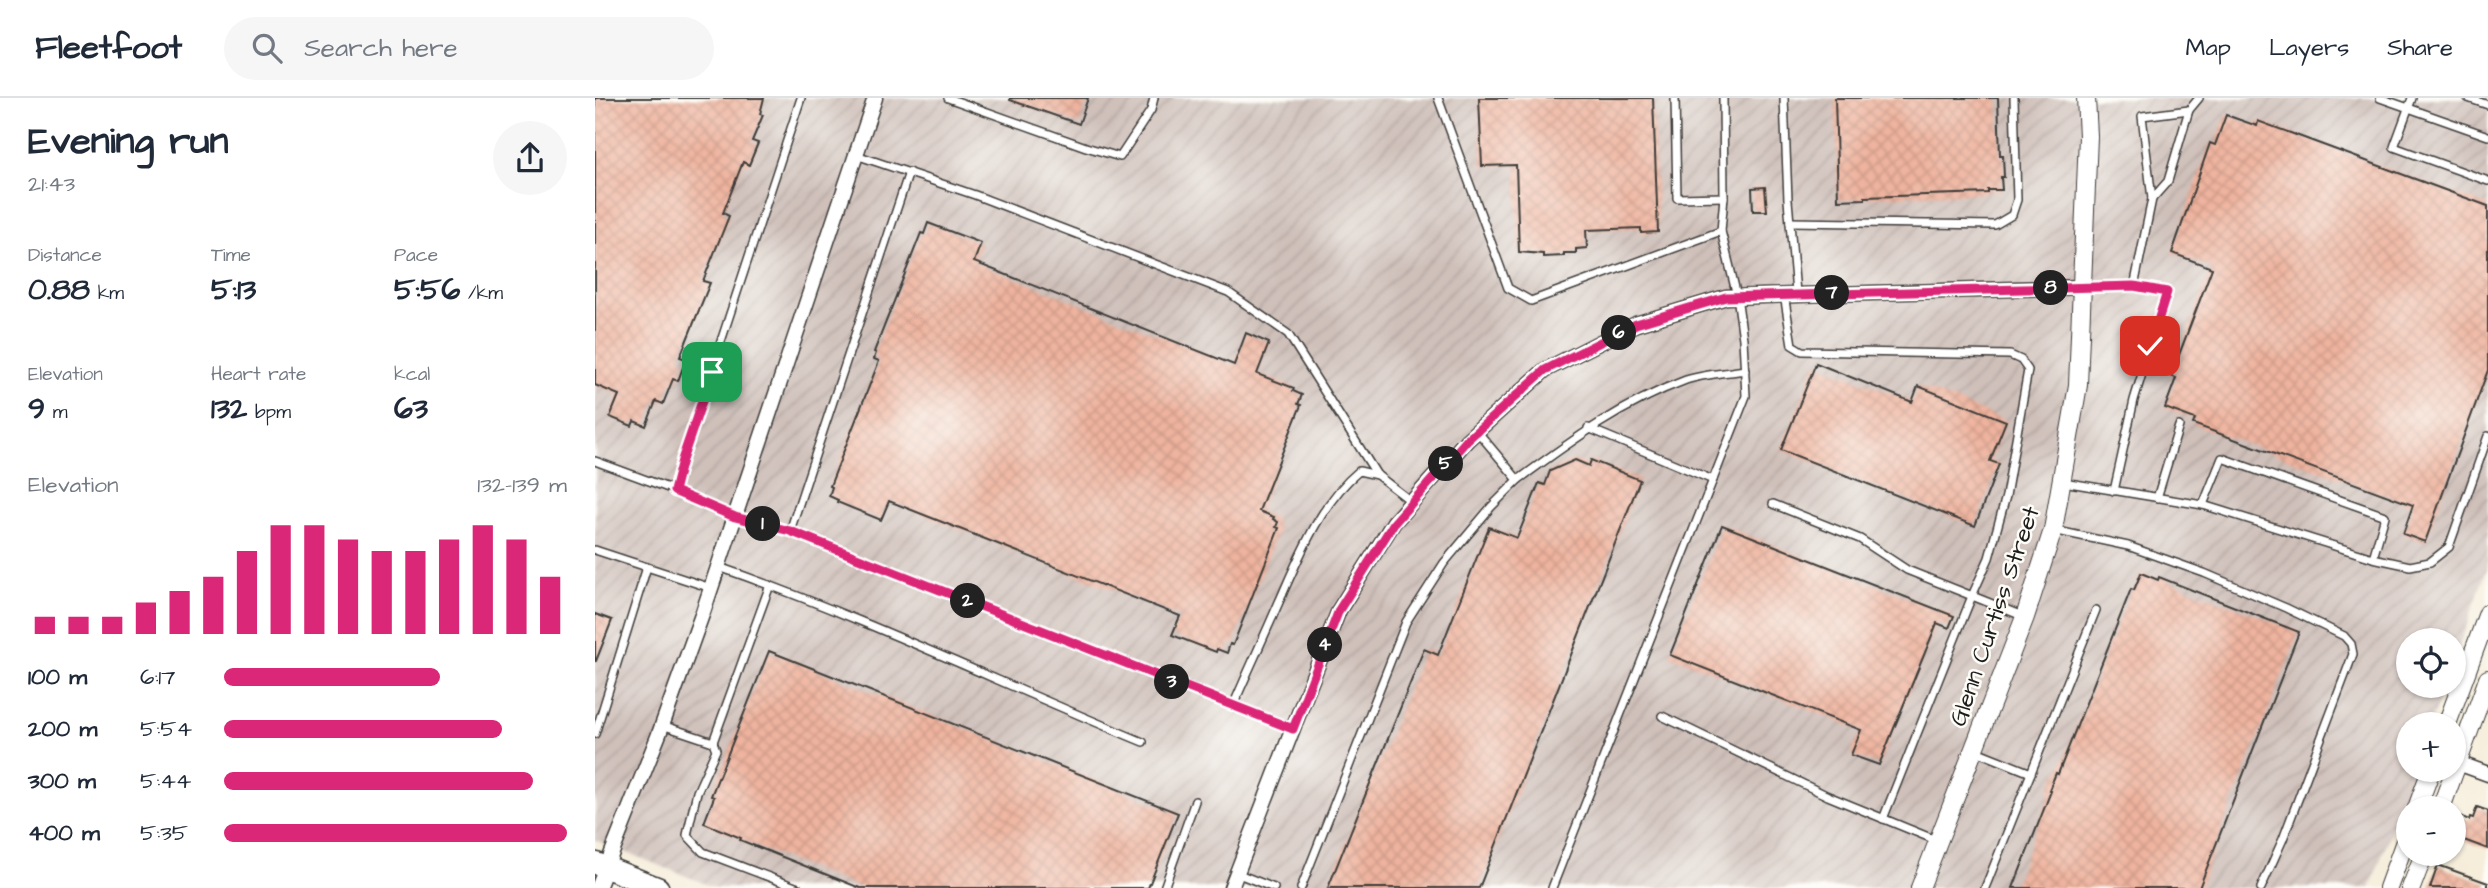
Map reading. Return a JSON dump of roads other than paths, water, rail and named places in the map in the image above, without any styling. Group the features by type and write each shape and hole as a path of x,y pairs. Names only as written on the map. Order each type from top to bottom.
{"main road":[{"path":"600,865 659,888"}],"street":[{"path":"598,888 600,865 661,725 711,588 875,98"},
{"name":"Glenn Curtiss Street","path":"1920,888 2025,617 2053,530 2078,385 2084,287 2088,136 2086,98"},
{"path":"1231,888 1339,610 1394,523 1412,502 1476,431 1545,370 1636,324 1726,297 2084,287"},
{"path":"2451,712 2488,613"},
{"path":"2466,736 2488,678"},
{"path":"2466,766 2488,774"},
{"path":"2388,888 2396,866"},
{"path":"2411,888 2419,866"}],"lane":[{"path":"674,491 801,98"},
{"path":"948,98 1120,157 1151,110 1154,98"},
{"path":"1438,98 1508,288 1531,301 1721,231"},
{"path":"1675,98 1677,198 1724,197"},
{"path":"1552,888 1746,396 1737,296 1721,231 1724,197 1723,98"},
{"path":"1784,98 1792,345 1802,351 2010,355 2021,360 2028,370 2006,496 1989,558 1883,819"},
{"path":"1790,222 1994,225 2012,215 2017,200 2014,98"},
{"path":"2152,199 2168,181 2189,110 2199,98"},
{"path":"2380,98 2488,136"},
{"path":"2412,98 2394,147 2488,181"},
{"path":"2468,98 2488,105"},
{"path":"2134,286 2152,199 2142,116 2189,110"},
{"path":"856,155 909,172 1237,298 1288,334 1377,475 1412,502"},
{"path":"790,531 909,172"},
{"path":"2084,287 2134,286 2167,292 2134,400 2114,491"},
{"path":"1301,888 1406,622 1444,563 1491,507 1518,480 1588,428 1629,405 1688,379 1745,370"},
{"path":"2157,498 2179,426"},
{"path":"1588,428 1713,480"},
{"path":"1476,431 1518,480"},
{"path":"2062,482 2203,505 2374,558 2410,566 2430,562 2449,547 2488,436"},
{"path":"2203,505 2222,458 2385,516 2374,558"},
{"path":"595,461 735,517 790,531 1293,729"},
{"path":"1233,706 1301,552 1327,508 1346,482 1359,471 1377,475"},
{"path":"1773,504 1860,539 1907,570 2025,617"},
{"path":"2053,530 2128,546 2204,573 2344,636 2351,644 2353,654 2283,839 2261,888"},
{"path":"595,550 711,588"},
{"path":"718,566 813,601 1143,742"},
{"path":"595,734 647,567"},
{"path":"770,584 713,742 716,750 697,792 687,835 703,852 798,888"},
{"path":"1985,888 2096,610"},
{"path":"1662,716 1828,796 1938,841"},
{"path":"661,725 713,742"},
{"path":"1975,751 2031,773"},
{"path":"1164,888 1195,801"},
{"path":"1236,873 1274,888"}]}
